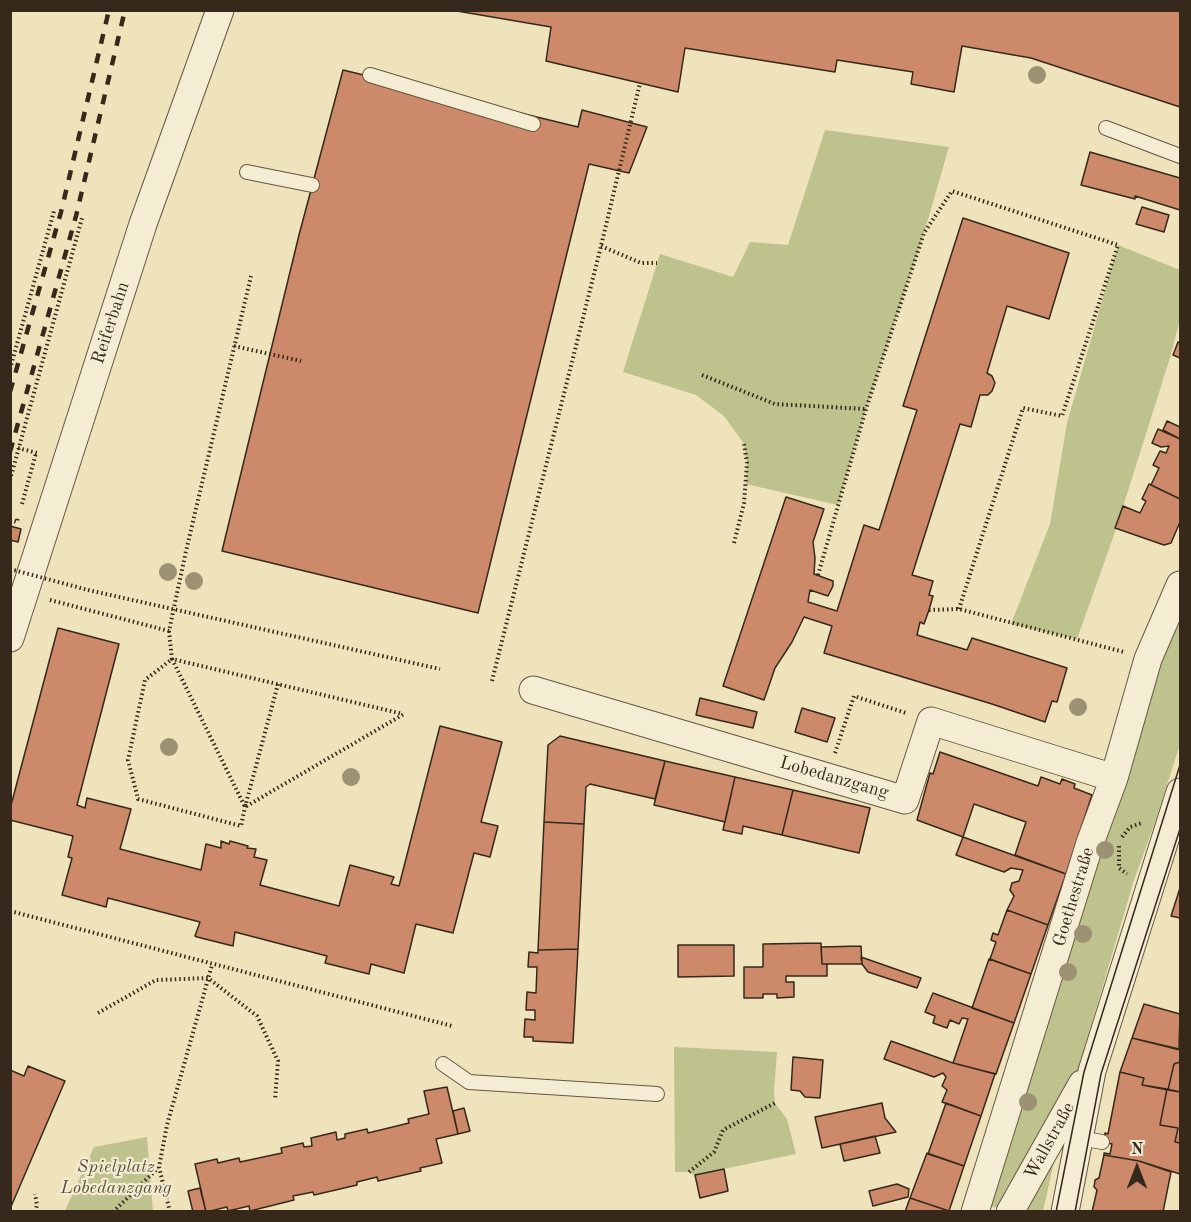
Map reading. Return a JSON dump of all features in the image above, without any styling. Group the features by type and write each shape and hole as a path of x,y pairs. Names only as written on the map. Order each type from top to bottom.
{"street":[{"name":"Reiferbahn","path":"10,638 143,224 220,10"},
{"name":"Goethestraße","path":"975,1212 1090,843 1114,778 1148,659 1180,585"},
{"name":"Lobedanzgang","path":"533,690 905,800 931,721"},
{"path":"931,721 1114,778"},
{"path":"1065,1212 1091,1140 1092,1071 1180,792"},
{"name":"Wallstraße","path":"1010,1212 1081,1085 1092,1071"}],"lane":[{"path":"370,75 533,124"},
{"path":"1106,128 1180,156"},
{"path":"247,172 312,185"},
{"path":"443,1064 469,1082 657,1094"}],"path":[{"path":"492,681 640,83"},
{"path":"818,575 866,409 924,233 952,191 1118,245 1062,416 1023,408 959,609"},
{"path":"10,369 54,211"},
{"path":"10,480 82,218"},
{"path":"601,246 641,263 657,262"},
{"path":"245,807 172,659 169,631 251,276"},
{"path":"234,346 301,362"},
{"path":"702,375 775,404 866,409"},
{"path":"734,543 744,503 747,463 744,444"},
{"path":"10,521 17,522 36,453 18,448"},
{"path":"10,521 17,524 15,528"},
{"path":"10,569 88,590 440,669"},
{"path":"48,600 169,631"},
{"path":"929,610 959,609 1148,659"},
{"path":"172,659 404,714 245,807"},
{"path":"172,659 145,680 128,760 138,799 241,826 278,684"},
{"path":"827,776 854,696 931,721"},
{"path":"1134,880 1119,868 1119,842 1130,827 1141,823 1148,824"},
{"path":"10,912 452,1026"},
{"path":"170,1212 159,1167 167,1125 212,965"},
{"path":"98,1013 156,980 208,978 257,1016 278,1062 275,1100"},
{"path":"689,1172 714,1152 723,1130 775,1103"},
{"path":"113,1212 159,1167"},
{"path":"35,1194 37,1205 35,1212"}],"green space":[{"path":"825,130 949,147 838,505 746,484 747,463 744,444 724,416 696,395 623,372 660,254 733,277 750,242 788,245"},
{"path":"1118,245 1180,270 1180,320 1115,532 1077,639 1011,624 1050,524 1067,423"},
{"path":"1180,585 1180,744 1134,880 1064,1117 1043,1211 1010,1211 977,1203"},
{"path":"674,1047 777,1052 775,1103 787,1119 796,1154 694,1175 689,1172 675,1172"},
{"name":"Spielplatz Lobedanzgang","path":"147,1137 153,1211 65,1211 94,1147"}],"building":[{"path":"451,10 1180,10 1180,107 1031,58 962,46 954,92 911,84 913,72 837,60 835,72 685,48 678,92 546,61 551,27"},
{"path":"343,70 578,127 582,110 647,127 629,173 589,164 478,613 222,551 299,235"},
{"path":"1090,152 1180,178 1180,210 1135,196 1135,199 1081,185"},
{"path":"1142,207 1169,215 1164,232 1136,224"},
{"path":"963,218 1069,253 1049,319 1007,306 987,373 992,376 995,383 992,391 988,395 980,395 971,427 960,424 912,575 933,581 929,595 933,596 929,610 924,624 920,622 917,635 967,650 972,638 1067,668 1057,702 1052,701 1045,722 824,653 832,626 804,617 792,642 775,668 764,700 723,686 786,497 824,509 813,542 814,574 833,581 833,586 828,596 810,590 808,602 837,611 864,525 879,530 917,410 903,406"},
{"path":"1178,342 1180,343 1180,358 1173,355"},
{"path":"1167,421 1180,427 1180,439 1163,430"},
{"path":"1158,429 1180,439 1180,499 1151,485 1159,468 1153,465 1160,451 1166,453 1169,446 1161,447 1152,443"},
{"path":"1149,484 1180,499 1180,522 1171,543 1164,545 1115,528 1123,506 1140,513 1146,501 1142,499"},
{"path":"10,526 21,529 18,542 10,540"},
{"path":"58,628 119,644 77,805 85,808 87,798 131,809 120,849 201,870 206,844 221,848 221,841 229,844 230,841 256,849 254,857 267,860 260,885 339,906 350,865 394,877 391,884 399,886 440,726 502,742 481,822 498,826 490,857 474,853 453,933 416,924 404,973 371,964 369,974 325,963 327,956 235,932 233,946 197,937 195,936 200,922 108,898 106,907 62,895 72,858 68,857 73,836 10,820 10,809"},
{"path":"700,698 757,712 753,728 696,715"},
{"path":"802,708 835,718 827,742 795,732"},
{"path":"560,736 665,761 655,799 590,784 586,787 584,824 544,822 548,745"},
{"path":"940,752 1038,786 1041,777 1060,784 1062,779 1075,784 1074,788 1092,795 1066,874 1015,855 1026,822 974,804 963,837 917,820 930,773 933,774"},
{"path":"665,761 735,777 725,822 654,805"},
{"path":"735,777 793,790 782,835 743,826 742,834 723,830"},
{"path":"793,790 870,808 859,853 782,835"},
{"path":"544,822 584,824 578,949 538,950"},
{"path":"963,837 1066,874 1048,925 1007,910 1014,896 1010,890 1012,883 1019,881 1023,870 1011,868 1004,872 956,855"},
{"path":"1180,888 1180,918 1171,916"},
{"path":"1007,910 1048,925 1031,974 990,959 996,942 991,940 993,933 998,935"},
{"path":"821,943 822,964 827,964 827,976 786,976 786,982 794,982 794,997 777,998 777,994 763,994 763,998 744,998 744,967 763,967 763,944"},
{"path":"678,945 734,945 734,976 678,977"},
{"path":"861,946 862,964 822,964 821,947"},
{"path":"578,949 573,1043 533,1041 533,1037 524,1037 525,1019 535,1020 535,1010 526,1010 527,992 536,993 537,967 528,967 529,952"},
{"path":"861,957 921,978 917,988 868,972 862,964"},
{"path":"989,959 1031,974 1014,1023 972,1008"},
{"path":"933,993 1014,1023 996,1074 953,1063 968,1019 962,1018 959,1024 950,1020 947,1028 933,1023 935,1016 925,1012"},
{"path":"1144,1004 1180,1014 1179,1049 1132,1038"},
{"path":"1132,1038 1180,1050 1180,1062 1174,1064 1168,1090 1142,1085 1144,1078 1120,1072"},
{"path":"891,1041 953,1063 995,1074 981,1116 942,1102 947,1090 942,1086 946,1077 943,1073 934,1077 884,1059"},
{"path":"793,1057 823,1060 820,1098 805,1097 800,1091 791,1090"},
{"path":"1180,1062 1180,1092 1168,1090 1174,1064"},
{"path":"28,1066 65,1081 10,1209 10,1070 24,1076"},
{"path":"1120,1072 1144,1078 1142,1085 1167,1089 1160,1125 1178,1128 1175,1142 1180,1143 1180,1174 1139,1161 1104,1155 1104,1153 1110,1154 1112,1144 1103,1142 1105,1133 1108,1134"},
{"path":"447,1087 458,1134 436,1139 442,1163 420,1168 421,1171 378,1181 377,1177 357,1182 357,1185 314,1195 313,1192 293,1196 294,1200 250,1211 249,1206 228,1211 227,1207 206,1212 195,1164 217,1159 218,1163 239,1158 240,1162 282,1153 281,1148 303,1143 304,1147 312,1146 311,1138 336,1132 337,1140 345,1138 345,1134 367,1129 368,1133 409,1123 408,1119 429,1114 424,1091"},
{"path":"1167,1089 1180,1092 1180,1143 1175,1142 1178,1128 1160,1125"},
{"path":"882,1103 885,1118 896,1132 822,1148 815,1117"},
{"path":"946,1103 981,1116 964,1166 928,1154"},
{"path":"464,1108 470,1131 458,1134 453,1111"},
{"path":"875,1136 880,1153 844,1161 840,1144"},
{"path":"927,1153 964,1166 949,1211 910,1198"},
{"path":"1104,1155 1139,1161 1171,1172 1163,1212 1092,1212 1097,1190 1094,1187 1095,1180 1099,1178"},
{"path":"724,1169 728,1191 700,1198 695,1175"},
{"path":"897,1184 909,1189 908,1197 873,1206 869,1191"},
{"path":"200,1188 206,1212 193,1212 188,1191"},
{"path":"910,1198 949,1211 949,1212 905,1212"}],"tram line":[{"path":"1056,1212 1084,1072 1180,765"},
{"path":"1075,1212 1101,1074 1180,829"}],"railway":[{"path":"10,392 61,212 109,10"},
{"path":"10,452 76,216 125,10"}]}
